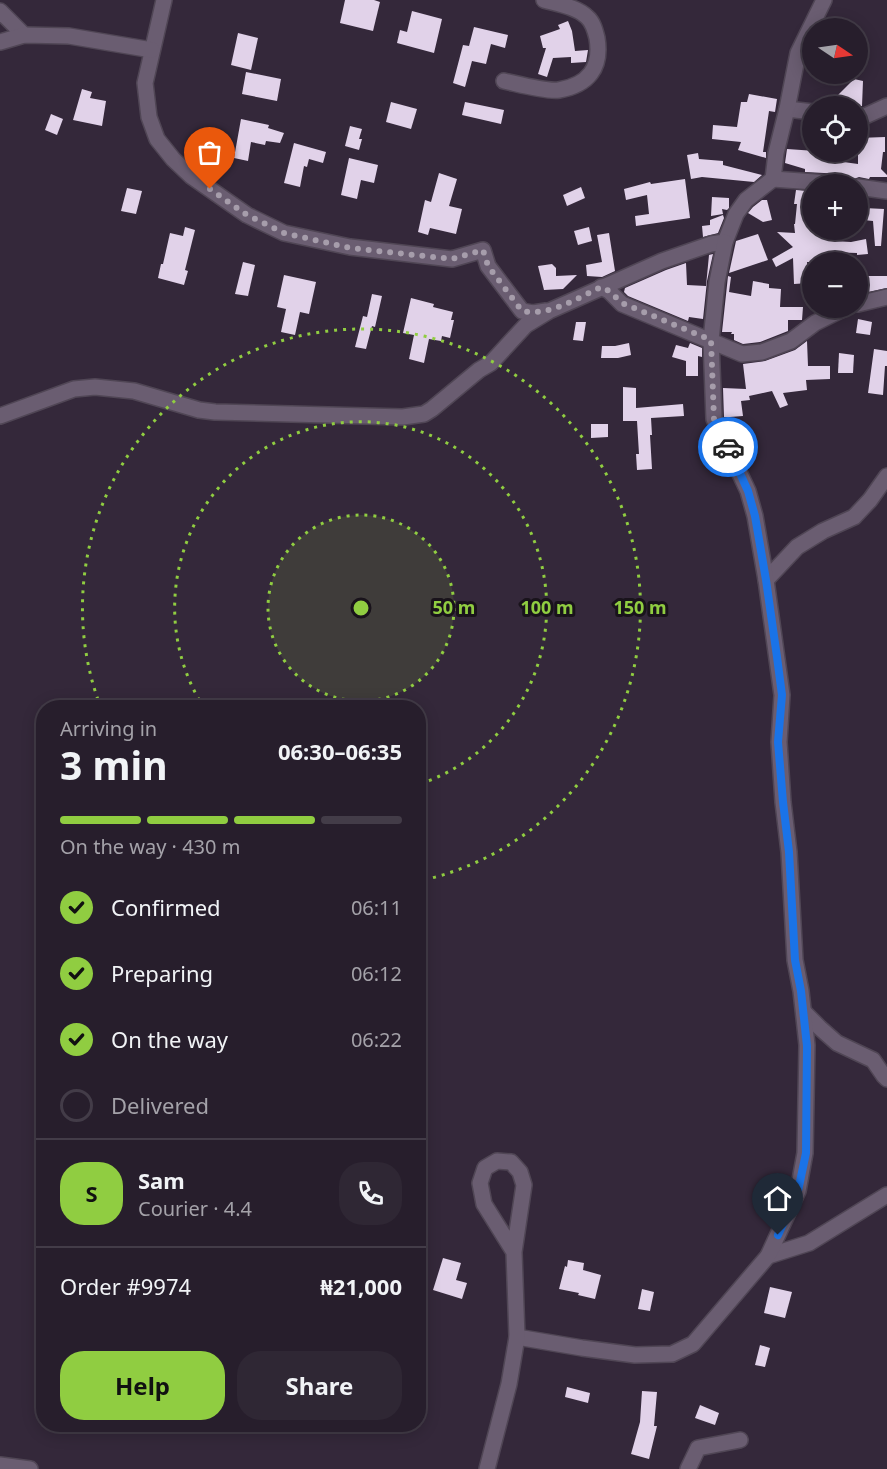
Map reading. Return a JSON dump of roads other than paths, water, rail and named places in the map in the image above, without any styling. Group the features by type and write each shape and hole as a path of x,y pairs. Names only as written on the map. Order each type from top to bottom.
{"street":[{"path":"164,0 145,83 149,117 157,139 191,176 247,215 284,233 350,248 452,259 483,250 488,266 522,311 533,313 549,311"},
{"path":"504,81 555,91 570,88 586,80 594,69 598,55 597,41 595,28 588,17 578,10 544,0"},
{"path":"773,179 776,153 798,53 824,0"},
{"path":"0,11 24,35"},
{"path":"0,42 24,35 69,36 152,50"},
{"path":"868,115 887,106"},
{"path":"787,109 802,111"},
{"path":"517,1337 635,1355 672,1354 693,1344 768,1256 798,1191 806,1153 807,1056 804,1012 795,960 789,852 778,742 782,695 755,516 748,491 714,419 711,340 717,282 725,242 736,214 746,200 773,179 802,181"},
{"path":"868,188 887,191"},
{"path":"0,416 74,389 94,387 134,391 199,410 215,412 414,416 424,414 491,363 526,325 549,311 662,261 711,244 725,242"},
{"path":"601,287 622,303 742,354 762,352 791,342 825,318"},
{"path":"868,302 887,297"},
{"path":"766,580 797,547 823,531 854,517 870,500 887,476"},
{"path":"804,1012 837,1043 873,1060 887,1079"},
{"path":"487,1469 509,1384 517,1337 514,1252 524,1185 520,1172 511,1162 497,1161 485,1168 480,1184 484,1204 514,1252"},
{"path":"768,1256 809,1243 887,1196"},
{"path":"688,1469 698,1448 740,1440"},
{"path":"0,1465 30,1469"}]}
